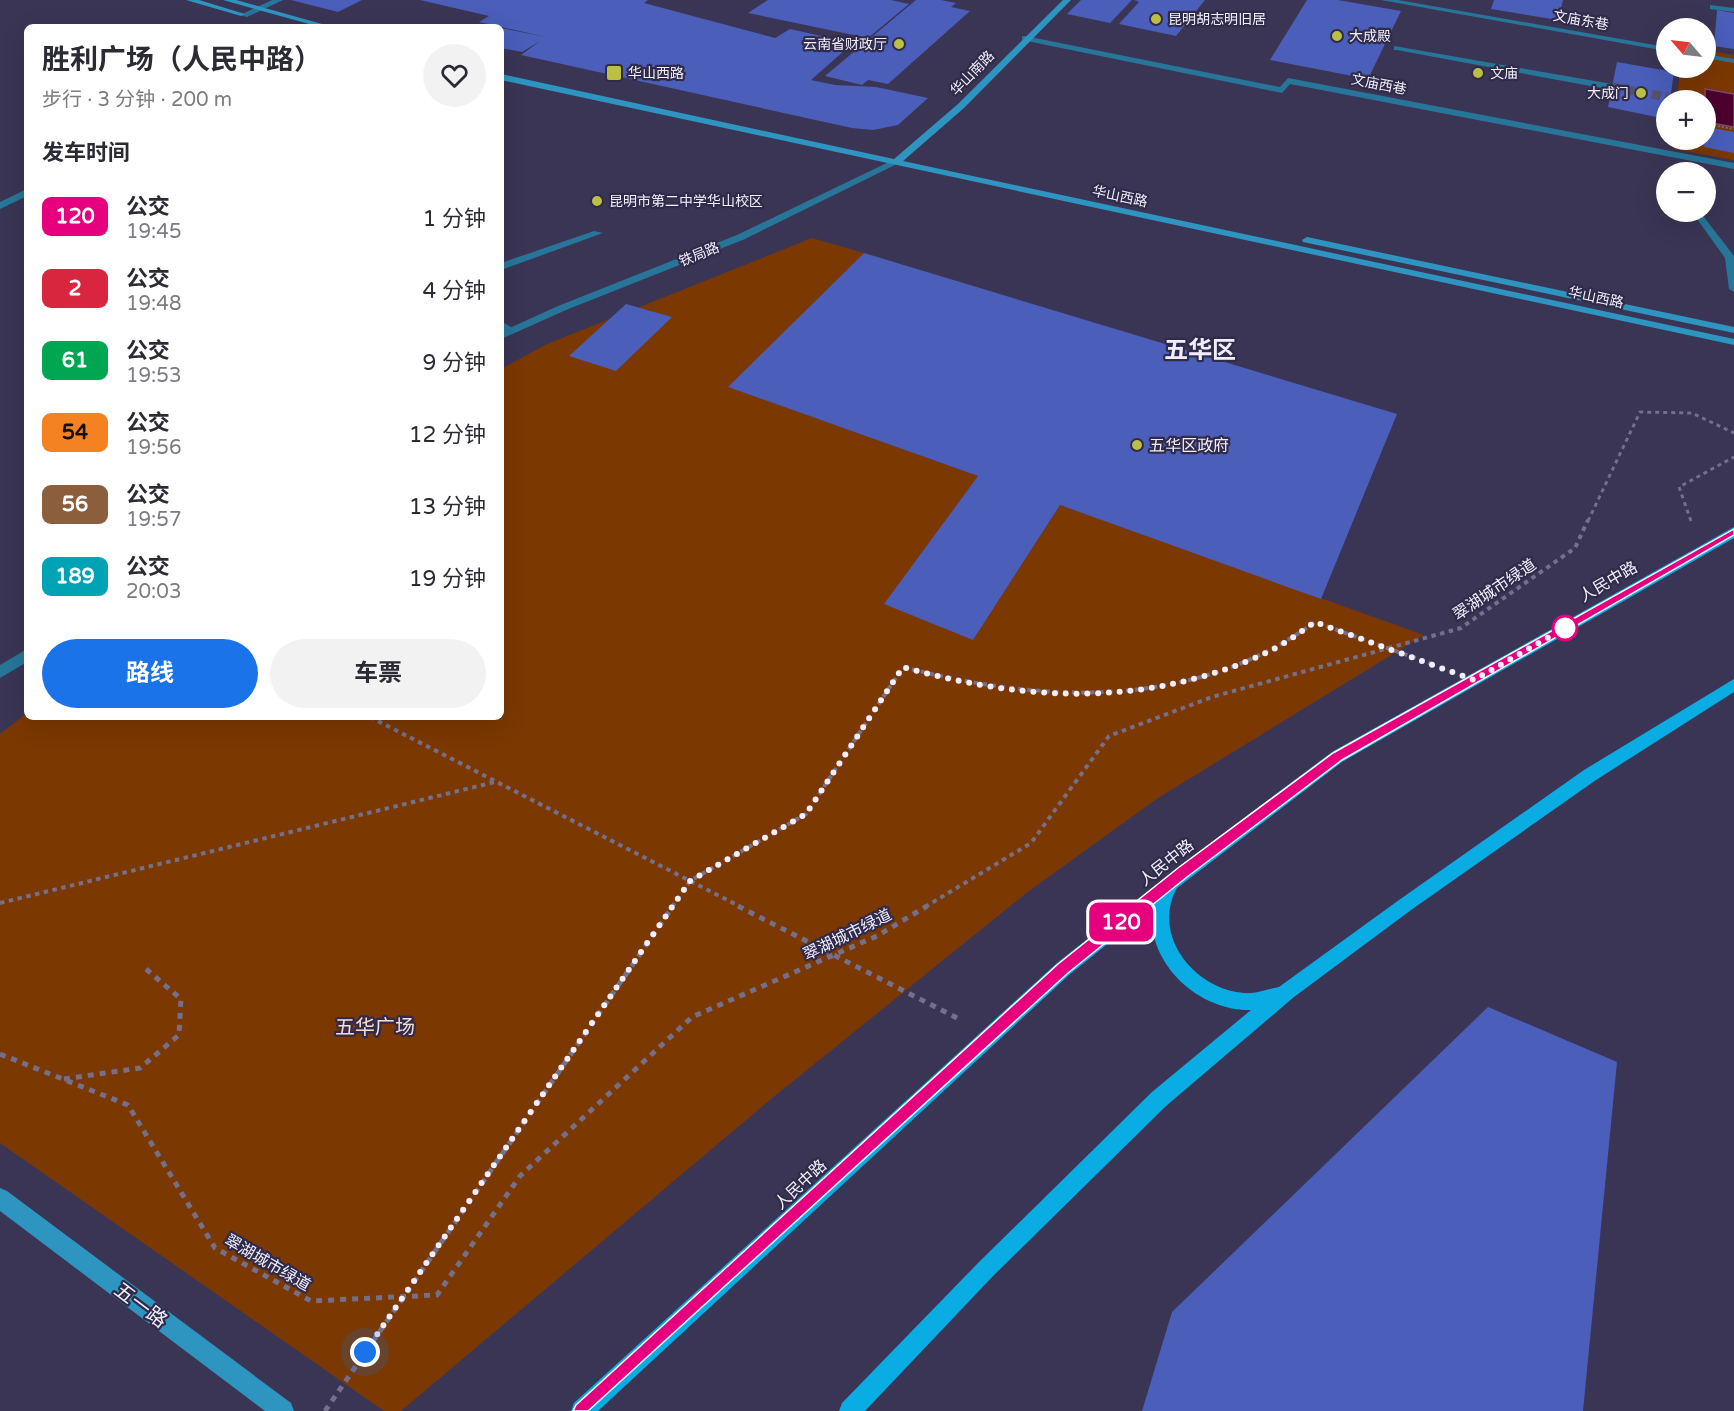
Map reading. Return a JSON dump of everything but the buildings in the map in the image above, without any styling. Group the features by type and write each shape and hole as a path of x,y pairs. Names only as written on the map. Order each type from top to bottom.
{"main road":[{"path":"190,0 255,18"},
{"path":"227,0 317,24"},
{"name":"华山南路","path":"894,163 926,140 1025,38 1067,0"},
{"name":"华山西路","path":"534,74 904,155 1734,330"},
{"name":"华山西路","path":"504,77 894,163 1734,342"},
{"name":"人民中路","path":"582,1411 1063,969 1183,873 1338,757 1734,532"},
{"path":"850,1411 986,1269 1159,1099 1288,991 1405,905 1590,775 1734,685"},
{"path":"1183,873 1167,888 1160,909 1160,932 1170,956 1187,977 1210,992 1236,1001 1262,1001 1288,991"},
{"name":"五一路","path":"0,1198 283,1411"}],"street":[{"path":"244,15 279,0"},
{"name":"文庙东巷","path":"1385,0 1656,47"},
{"path":"1713,7 1734,10"},
{"name":"文庙西巷","path":"1025,38 1282,90 1288,81 1734,166"},
{"path":"1397,48 1612,87"},
{"path":"1716,58 1734,61"},
{"name":"铁局路","path":"504,330 741,237 894,163"},
{"path":"0,206 24,194"},
{"path":"1703,222 1730,258 1734,289"},
{"path":"504,266 598,233"},
{"path":"0,672 24,657"}],"path":[{"path":"1716,126 1734,129"},
{"name":"翠湖城市绿道","path":"0,1054 128,1105 215,1248 311,1301 437,1295 520,1176 692,1017 877,936 1031,843 1109,736 1212,697 1461,628 1575,548 1640,412 1692,413 1734,433"},
{"path":"1679,487 1734,457"},
{"path":"325,1411 690,881 806,814 903,667 948,680 1036,693 1095,694 1144,690 1194,680 1240,665 1281,645 1315,622 1474,680"},
{"path":"376,720 990,1035"},
{"path":"0,903 496,782"},
{"path":"64,1080 140,1068 179,1035 181,999 146,969"}],"green space":[{"path":"1716,52 1734,55 1734,160 1679,150 1716,150 1716,90 1678,90 1679,78 1716,78"},
{"name":"五华广场","path":"812,238 864,253 729,387 978,476 973,640 1060,505 1424,635 1158,798 1029,891 771,1099 401,1411 384,1411 0,1143 0,734 24,715 24,720 504,720 504,367 545,345"}],"shaded area":[{"path":"1716,91 1734,94 1734,127 1716,124"}],"tunnel":[{"path":"1612,87 1656,95"}],"bus line":[{"name":"120","path":"582,1411 1063,969 1183,873 1338,757 1734,532"}],"place":[{"name":"昆明胡志明旧居","path":"1156,19"},
{"name":"大成殿","path":"1337,36"},
{"name":"云南省财政厅","path":"899,44"},
{"name":"华山西路","path":"614,73"},
{"name":"文庙","path":"1478,73"},
{"name":"大成门","path":"1641,93"},
{"name":"昆明市第二中学华山校区","path":"597,201"},
{"name":"五华区政府","path":"1137,445"}],"district":[{"name":"五华区","path":"1200,350"}],"route":[{"path":"365,1352 690,881 806,814 903,667 948,680 997,689 1046,694 1095,694 1144,690 1194,680 1240,665 1281,645 1315,622 1474,680 1565,628"}]}
